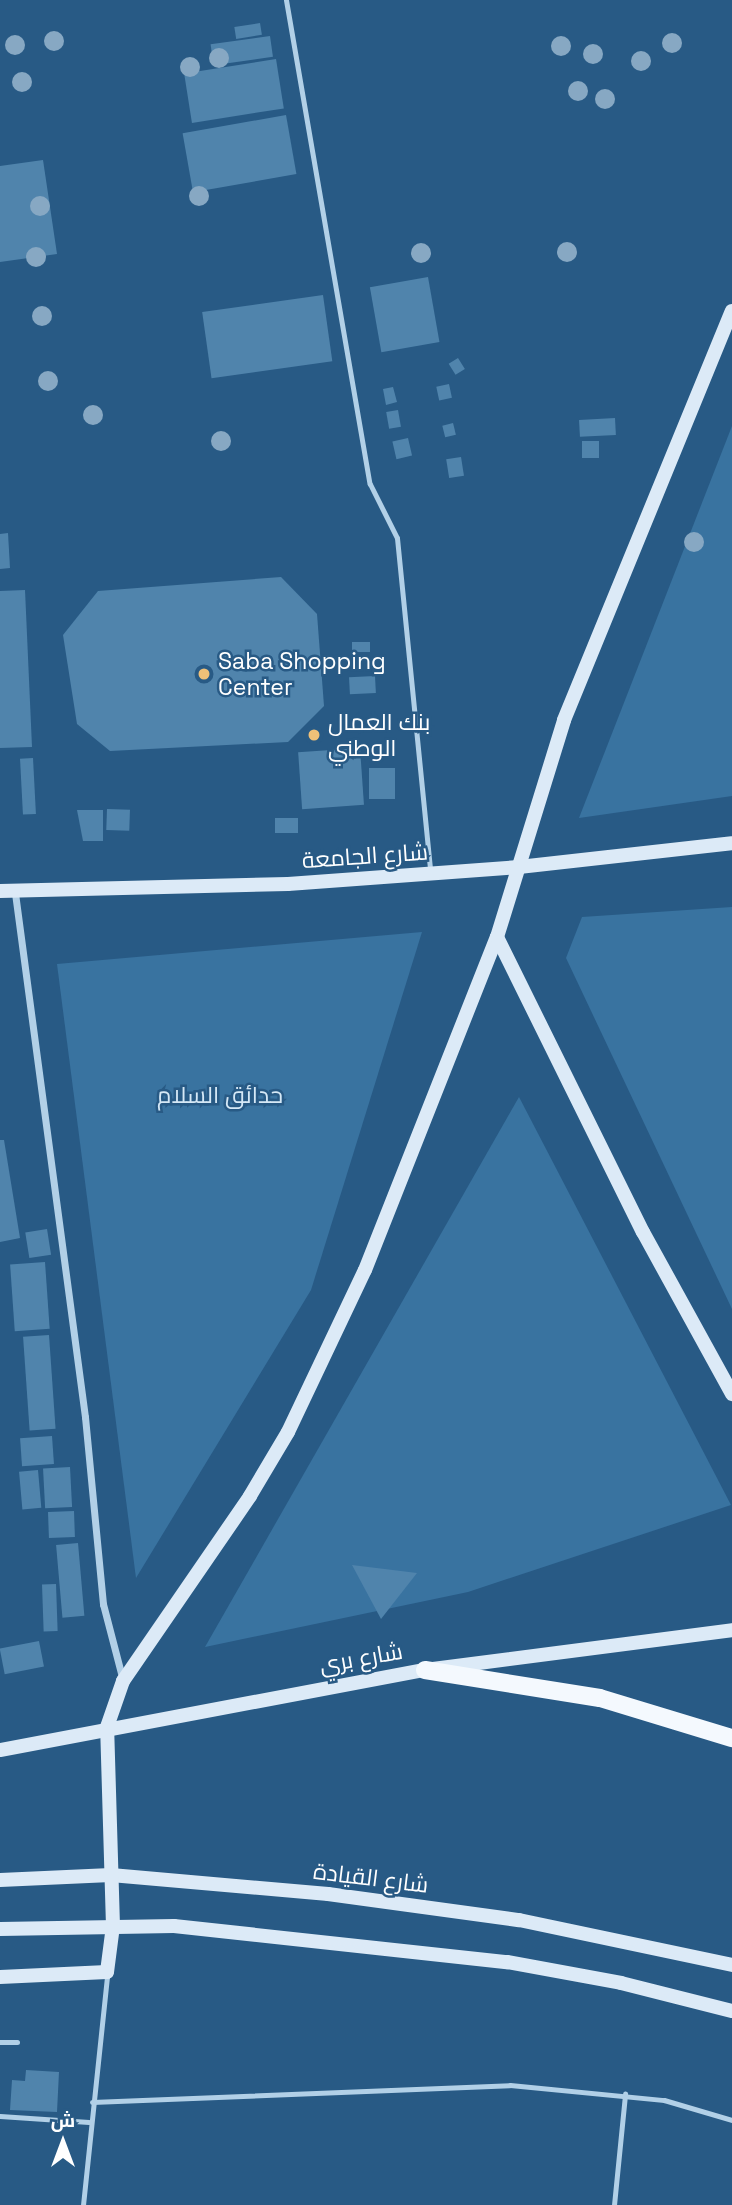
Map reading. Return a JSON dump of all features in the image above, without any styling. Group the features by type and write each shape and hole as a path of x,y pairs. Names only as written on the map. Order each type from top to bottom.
{"main road":[{"path":"0,1977 107,1972 113,1926 107,1727 123,1681 250,1496 288,1432 365,1270 497,937 564,720 732,311"},
{"name":"شارع الجامعة","path":"0,891 15,893 252,886 519,867 732,843"},
{"path":"497,937 643,1232 732,1394"},
{"name":"شارع بري","path":"0,1749 425,1670 732,1630"},
{"path":"425,1670 600,1698 732,1738"},
{"name":"شارع القيادة","path":"0,1880 111,1875 328,1894 519,1920 732,1965"},
{"path":"0,1929 174,1926 507,1962 621,1983 732,2011"}],"street":[{"path":"15,893 85,1417 103,1604 123,1681"}],"lane":[{"path":"286,0 370,484 397,538 430,874"},
{"path":"83,2205 89,2122 107,1972"},
{"path":"0,2042 17,2042"},
{"path":"92,2102 471,2085 625,2094 732,2120"},
{"path":"614,2205 625,2094"},
{"path":"0,2116 89,2122"}],"green space":[{"path":"732,426 732,796 579,818"},
{"path":"732,907 732,1309 566,958 582,917"},
{"name":"حدائق السلام","path":"422,932 311,1290 136,1578 57,964"},
{"path":"519,1097 731,1505 468,1592 205,1647"}],"building":[{"path":"260,23 262,35 236,39 234,27"},
{"path":"270,36 273,57 214,65 211,44"},
{"path":"276,59 284,108 192,123 184,74"},
{"path":"286,115 296,174 193,192 183,133"},
{"path":"43,160 57,254 0,262 0,166"},
{"path":"428,277 439,342 381,352 370,287"},
{"path":"323,295 332,361 212,378 202,312"},
{"path":"458,358 465,369 456,375 449,364"},
{"path":"449,384 452,398 439,400 436,387"},
{"path":"393,387 397,402 386,405 383,389"},
{"path":"398,410 401,427 389,429 386,412"},
{"path":"615,418 616,435 580,437 579,420"},
{"path":"453,423 456,435 445,437 442,426"},
{"path":"408,438 412,456 396,459 392,442"},
{"path":"582,441 599,441 599,458 582,458"},
{"path":"461,457 464,476 449,478 446,459"},
{"path":"8,533 10,568 0,569 0,534"},
{"path":"281,577 317,614 324,706 288,742 110,751 77,724 63,635 98,591"},
{"path":"25,590 32,747 0,748 0,591"},
{"path":"352,642 370,642 370,652 352,652"},
{"path":"375,676 376,693 350,694 349,677"},
{"path":"360,748 364,805 302,809 298,752"},
{"path":"33,758 36,814 23,815 20,759"},
{"path":"369,768 395,768 395,799 369,799"},
{"path":"107,809 130,810 129,831 106,830"},
{"path":"77,810 103,810 103,841 83,841"},
{"path":"275,818 298,818 298,833 275,833"},
{"path":"0,1140 4,1140 20,1238 0,1242"},
{"path":"47,1229 51,1255 29,1258 25,1232"},
{"path":"45,1262 50,1329 15,1331 10,1264"},
{"path":"49,1335 56,1429 30,1431 23,1337"},
{"path":"52,1436 54,1464 22,1466 20,1438"},
{"path":"70,1467 72,1507 45,1508 43,1468"},
{"path":"38,1470 41,1508 22,1510 19,1472"},
{"path":"74,1511 75,1537 49,1538 48,1512"},
{"path":"78,1543 84,1616 62,1618 56,1545"},
{"path":"352,1565 417,1573 381,1619"},
{"path":"42,1584 56,1584 58,1631 44,1631"},
{"path":"39,1641 44,1667 5,1674 0,1649"},
{"path":"26,2070 59,2072 57,2112 10,2110 12,2080 25,2081"}],"place":[{"name":"Saba Shopping Center","path":"204,674"},
{"name":"بنك العمال الوطني","path":"314,735"}]}
